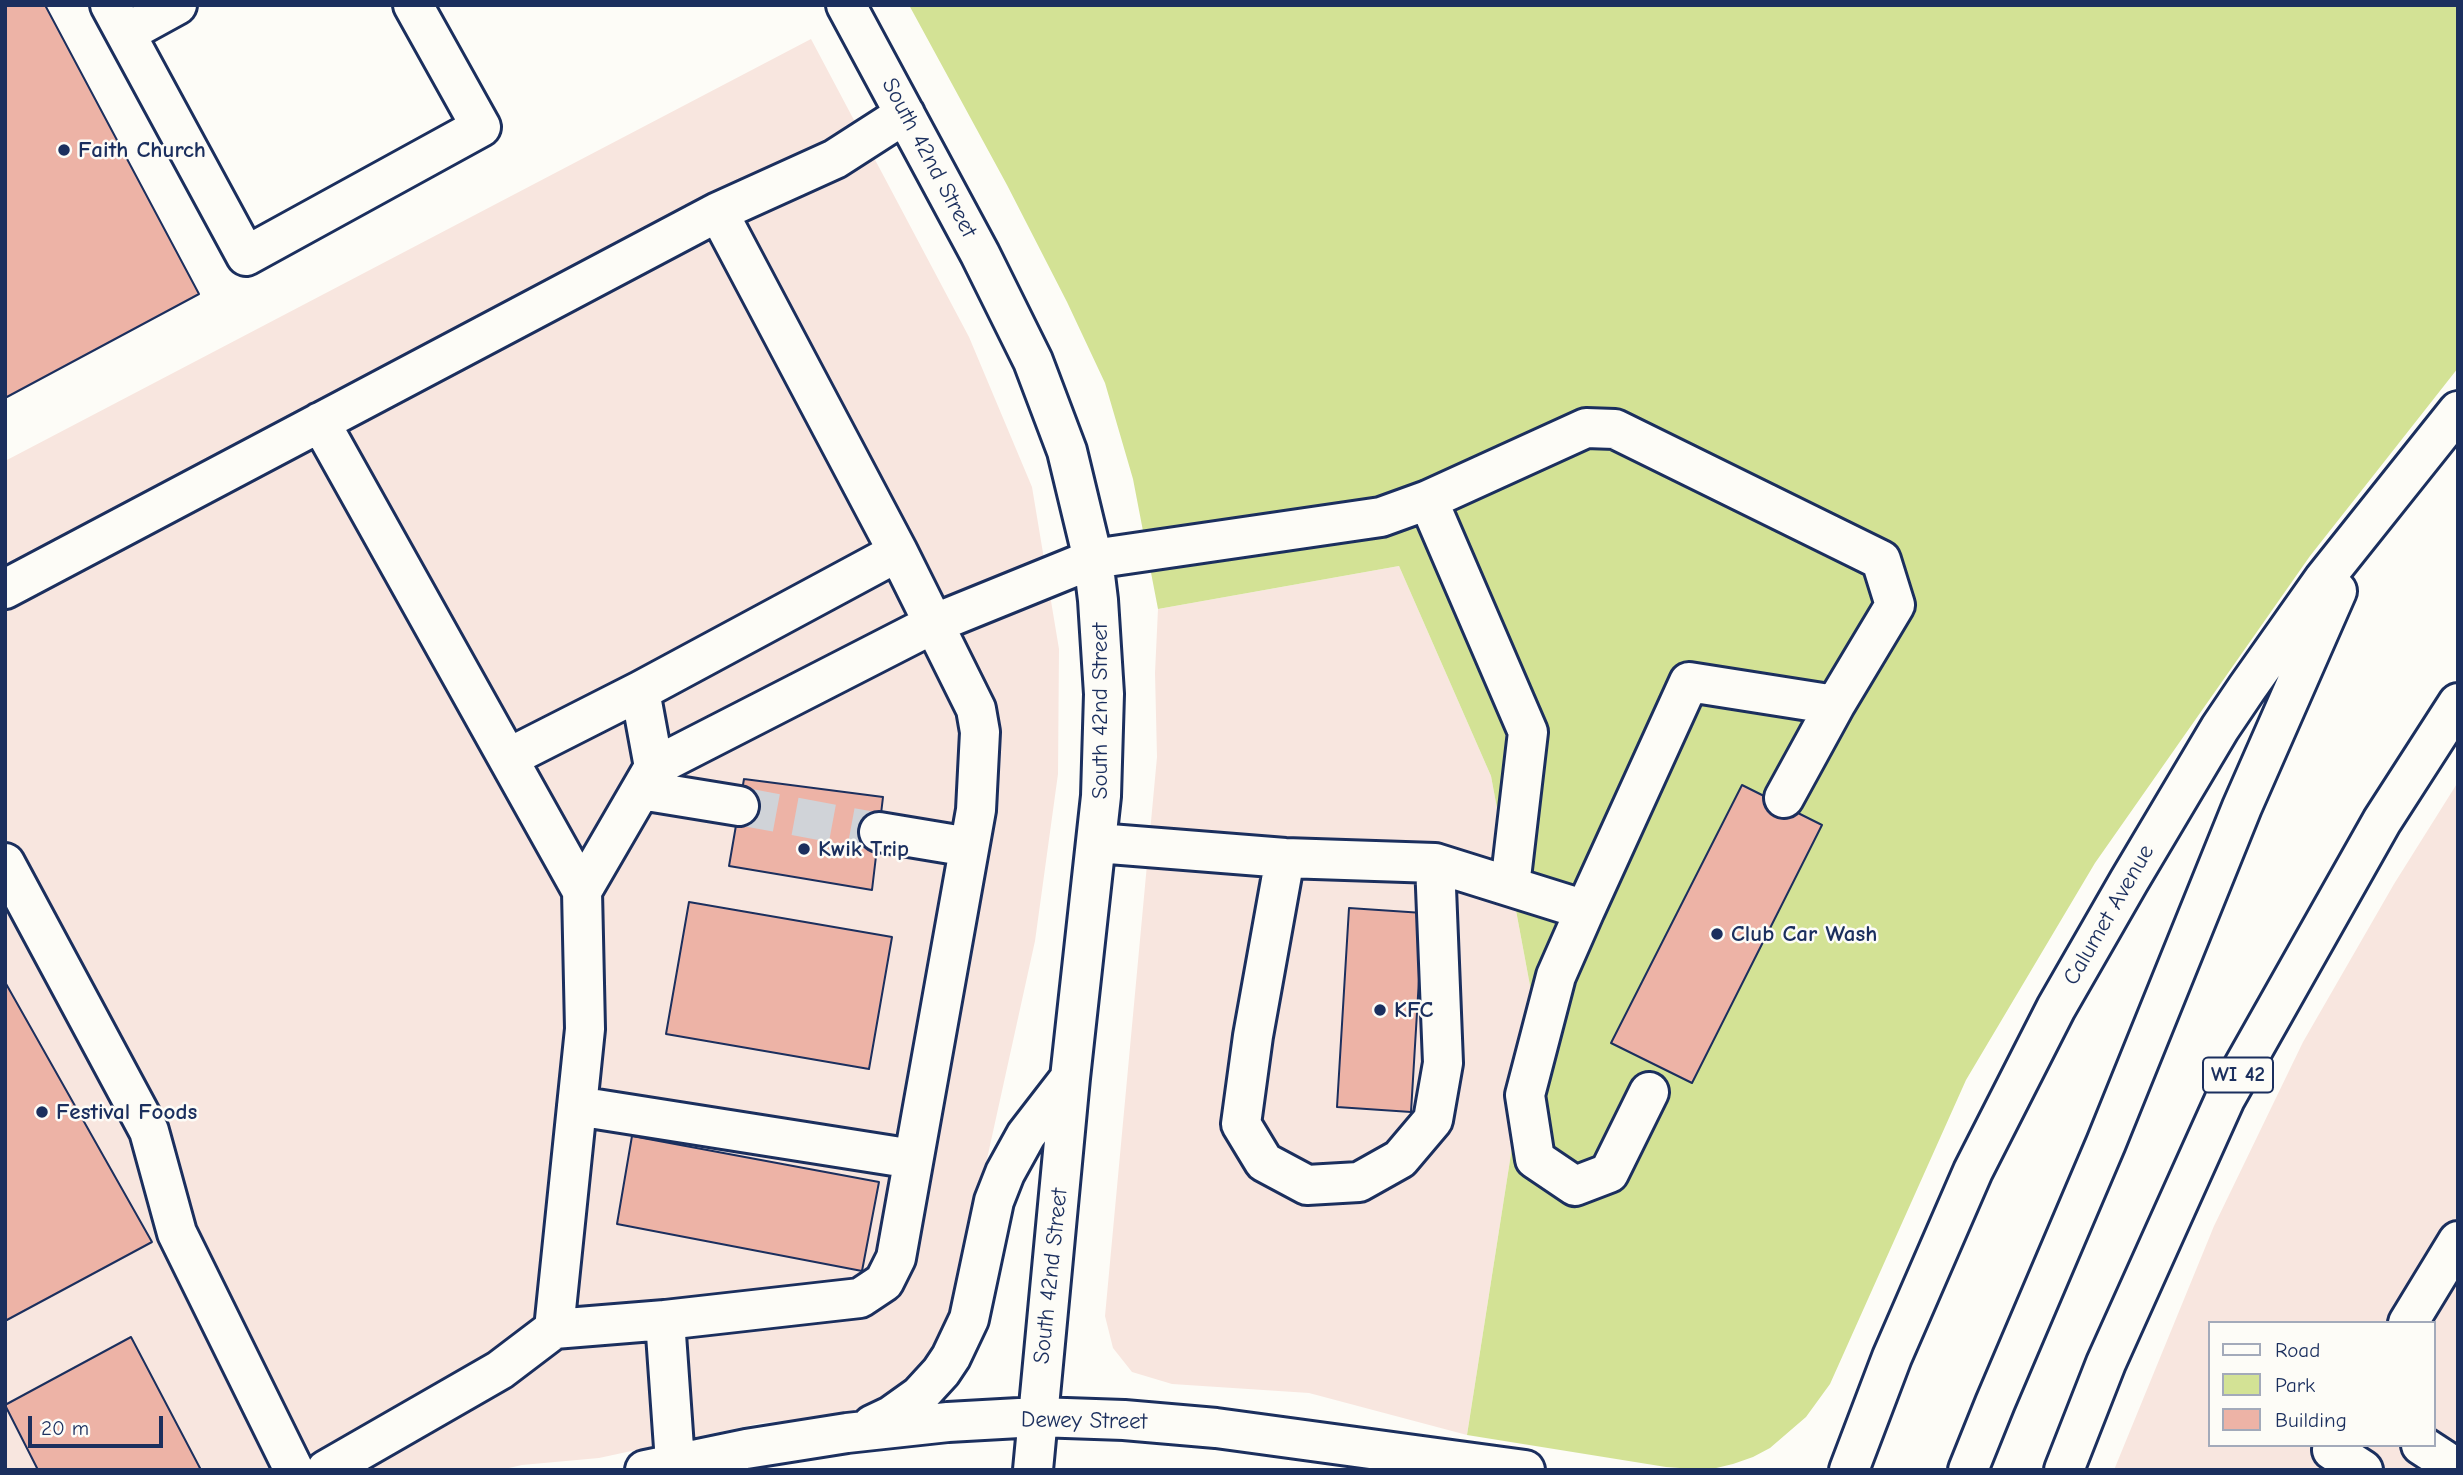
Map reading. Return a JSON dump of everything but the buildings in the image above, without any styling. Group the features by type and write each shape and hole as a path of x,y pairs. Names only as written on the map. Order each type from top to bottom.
{"main road":[{"path":"177,5 118,19 246,256 481,127 413,5"},
{"name":"South 42nd Street","path":"846,5 980,254 1032,361 1067,452 1093,559 1104,694 1101,796 1070,1078 1033,1470"},
{"path":"5,589 718,212 835,159 905,114"},
{"path":"326,1470 500,1370 554,1329 665,1320 860,1298 884,1282 896,1258 976,810 980,733 976,709 898,552 718,212"},
{"name":"Calumet Avenue","path":"1849,1470 1892,1357 1973,1171 2060,1000 2161,824 2220,728 2324,579 2458,411"},
{"path":"320,422 582,891 585,1029 554,1329"},
{"path":"582,891 647,779 933,624 1093,559 1381,517 1428,500 1586,428 1615,429 1881,560 1895,605 1835,705 1784,798"},
{"path":"1428,500 1528,732 1510,886"},
{"path":"1968,1470 2106,1143 2242,807 2370,519"},
{"path":"508,758 640,691 898,552"},
{"path":"1649,1092 1609,1173 1575,1186 1535,1158 1525,1095 1556,976 1689,682 1835,705"},
{"path":"640,691 647,779"},
{"name":"WI 42","path":"2064,1470 2106,1363 2225,1099 2382,821 2458,704"},
{"path":"647,779 738,806"},
{"path":"879,832 969,847"},
{"path":"1097,843 1285,858 1435,863 1585,910"},
{"path":"1285,858 1253,1036 1241,1124 1264,1162 1307,1185 1359,1182 1400,1159 1433,1120 1443,1063 1435,863"},
{"path":"5,863 149,1131 177,1233 294,1470"},
{"path":"847,1433 891,1416 919,1396 951,1357 969,1319 994,1201 1004,1173 1026,1135 1070,1078"},
{"path":"577,1106 913,1159"},
{"path":"2410,1321 2458,1241"},
{"path":"660,1466 665,1320"},
{"name":"Dewey Street","path":"660,1466 847,1433 935,1423 1037,1418 1124,1420 1216,1428 1525,1470"},
{"path":"2334,1447 2332,1450 2362,1470"}],"shaded area":[{"path":"811,39 969,337 1032,487 1059,649 1058,774 1035,941 950,1327 910,1382 881,1404 848,1415 761,1423 599,1458 522,1465 500,1470 5,1470 5,461"},
{"path":"1399,566 1491,776 1534,1007 1467,1435 1309,1393 1172,1384 1132,1372 1113,1348 1105,1316 1157,757 1155,673 1158,609"},
{"path":"2458,782 2458,1470 2114,1470 2214,1226 2303,1042 2394,884"}],"green space":[{"path":"909,5 2458,5 2458,368 2310,556 2095,863 1966,1080 1830,1384 1806,1417 1770,1448 1733,1464 1712,1469 1694,1469 1666,1467 1467,1435 1534,1007 1491,776 1399,566 1158,609 1133,479 1105,383 1007,185"}],"tunnel":[{"path":"739,806 879,832"}],"place":[{"name":"Faith Church","path":"64,150"},
{"name":"Kwik Trip","path":"804,849"},
{"name":"Club Car Wash","path":"1717,934"},
{"name":"KFC","path":"1380,1010"},
{"name":"Festival Foods","path":"42,1112"}]}
